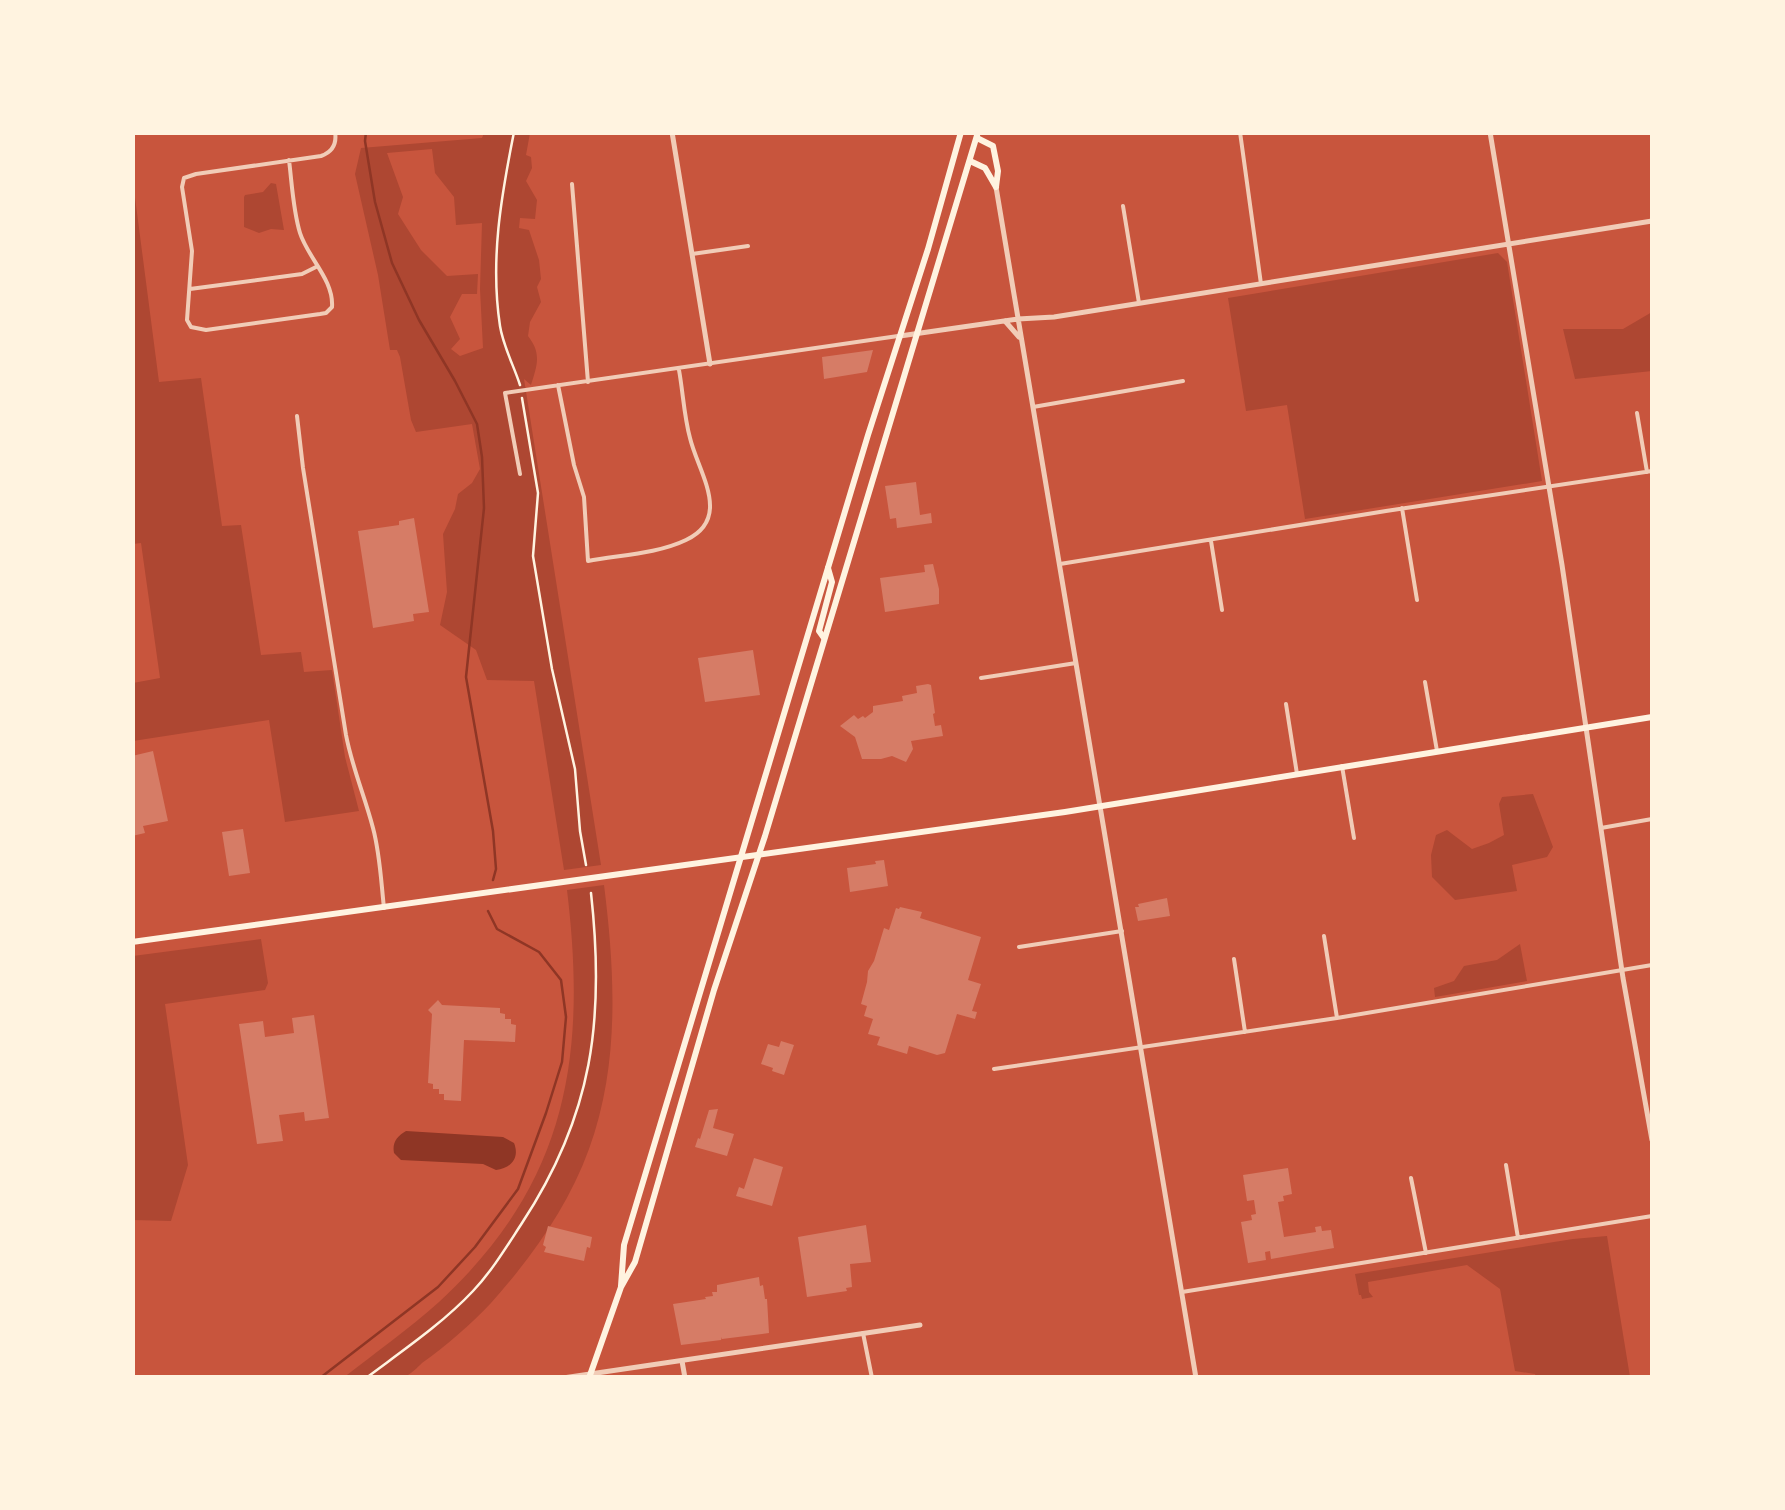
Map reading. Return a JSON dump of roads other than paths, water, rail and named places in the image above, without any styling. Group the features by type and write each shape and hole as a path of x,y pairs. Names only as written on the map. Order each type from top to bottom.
{"main road":[{"path":"621,1287 624,1245 961,132"},
{"path":"590,1376 621,1287 636,1262 714,990 977,135 993,146 998,172 996,187"},
{"path":"970,161 985,168 996,187"},
{"path":"824,638 819,631 832,582 828,567"},
{"path":"132,942 1101,807 1652,717"}],"street":[{"path":"289,160 300,233 333,298 332,307 320,314 196,330 189,324 192,255 184,178 328,153 336,140 335,132"},
{"path":"672,132 710,364"},
{"path":"1240,132 1261,284"},
{"path":"1490,132 1652,1140"},
{"path":"572,184 588,382"},
{"path":"996,187 1196,1378"},
{"path":"1123,206 1139,303"},
{"path":"520,474 504,393 1005,320 1054,317 1652,221"},
{"path":"692,254 748,246"},
{"path":"190,290 302,274 316,266"},
{"path":"1005,320 1022,342"},
{"path":"558,385 584,497 588,561 662,548 686,540 702,529 709,514 710,497 692,448 679,368"},
{"path":"1033,406 1183,381"},
{"path":"1060,564 1650,472 1638,414"},
{"path":"298,416 346,735 373,826 384,908"},
{"path":"1402,508 1417,600"},
{"path":"1210,539 1222,610"},
{"path":"981,678 1076,663"},
{"path":"1425,682 1437,751"},
{"path":"1286,704 1297,774"},
{"path":"1342,766 1354,838"},
{"path":"1601,828 1652,819"},
{"path":"1019,947 1122,931"},
{"path":"1324,936 1337,1018"},
{"path":"1234,959 1245,1032"},
{"path":"994,1069 1337,1018 1652,965"},
{"path":"1506,1165 1518,1238"},
{"path":"1411,1178 1426,1253"},
{"path":"1182,1292 1652,1216"},
{"path":"563,1378 920,1324"},
{"path":"863,1334 872,1378"},
{"path":"682,1361 685,1378"}],"waterway":[{"path":"366,132 375,202 392,263 477,424 484,508 466,677 493,831 493,880"},
{"path":"320,1378 438,1287 475,1247 518,1189 546,1113 562,1062 566,1017 561,980 539,952 497,929 488,911"}]}
